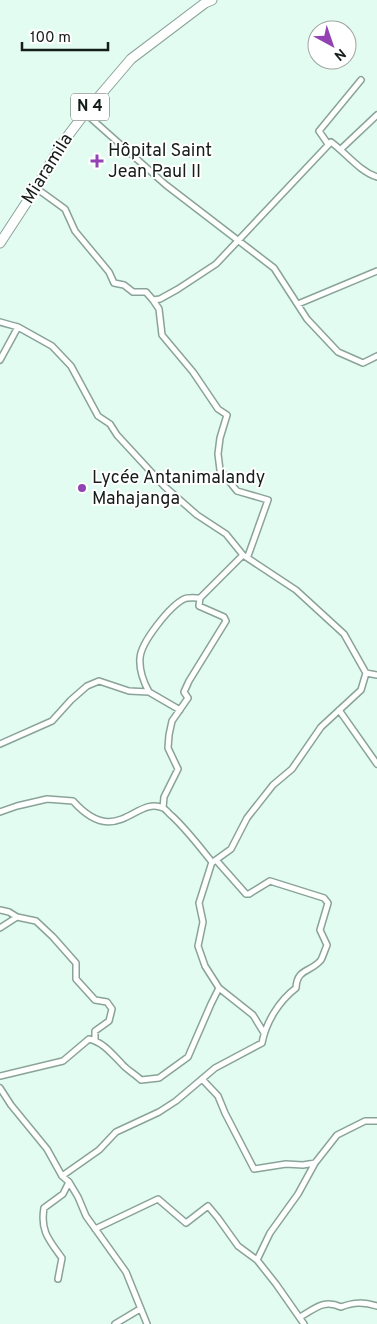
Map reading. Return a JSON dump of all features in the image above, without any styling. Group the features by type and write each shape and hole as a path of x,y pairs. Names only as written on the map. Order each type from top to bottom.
{"main road":[{"name":"Miaramila","path":"0,243 61,146 85,113 131,59 206,1"}],"street":[{"path":"328,144 318,131 361,80"},
{"path":"85,113 166,185 274,268 306,319 338,352 363,363 377,356"},
{"path":"341,150 377,115"},
{"path":"153,300 160,299 216,264 331,142 353,161 377,177"},
{"path":"36,188 65,209 75,230 109,272 114,283 124,285 133,292 146,292 153,300 158,309 162,335 193,372 218,409 226,416 218,454 220,470 237,491 268,500 246,555 200,598 185,599 168,614 144,644 140,657 142,679 148,692"},
{"path":"298,304 377,271"},
{"path":"0,322 18,327 52,346 72,366 98,416 110,424 117,435 164,486 197,515 226,534 246,555 296,590 344,634 366,673 361,690 321,727 292,769 273,785 252,812 231,849 214,861 199,903 203,922 198,946 205,966 219,988 253,1015 264,1033"},
{"path":"0,360 18,327"},
{"path":"163,808 164,797 178,769 168,748 172,721 188,698 184,692 189,681 226,621 224,617 200,606 200,598"},
{"path":"366,673 377,675"},
{"path":"0,744 52,721 87,686 99,681 129,691 148,692 180,710"},
{"path":"339,710 377,764"},
{"path":"0,812 47,799 73,801 85,814 102,821 118,821 150,806 163,808 186,829 246,894 270,881 324,898 328,902 320,930 327,945 321,960 302,972 296,979 296,988 287,995 268,1023 262,1043 215,1068 176,1101 159,1112 116,1132 99,1150 62,1176"},
{"path":"0,910 36,921 76,962 76,979 86,992 95,1000 108,1002 112,1010 109,1020 95,1031 95,1040"},
{"path":"0,928 17,916"},
{"path":"0,1076 63,1062 89,1039 95,1040 111,1052 141,1080 159,1078 188,1057 219,988"},
{"path":"202,1079 218,1096 224,1113 254,1170 286,1164 303,1165 314,1162"},
{"path":"0,1088 47,1149 62,1176 69,1182 78,1197 86,1216 126,1272 147,1324"},
{"path":"257,1260 270,1233 298,1194 314,1162 337,1135 365,1121 377,1121"},
{"path":"58,1279 62,1258 49,1239 42,1221 44,1208 63,1194 69,1182"},
{"path":"96,1229 158,1199 186,1223 208,1206 238,1246 257,1260 304,1324"},
{"path":"300,1318 322,1304 332,1303 341,1307 353,1303 367,1303 377,1306"},
{"path":"115,1324 140,1309"}],"place":[{"name":"Hôpital Saint Jean Paul II","path":"97,161"},
{"name":"Lycée Antanimalandy Mahajanga","path":"82,488"}]}
